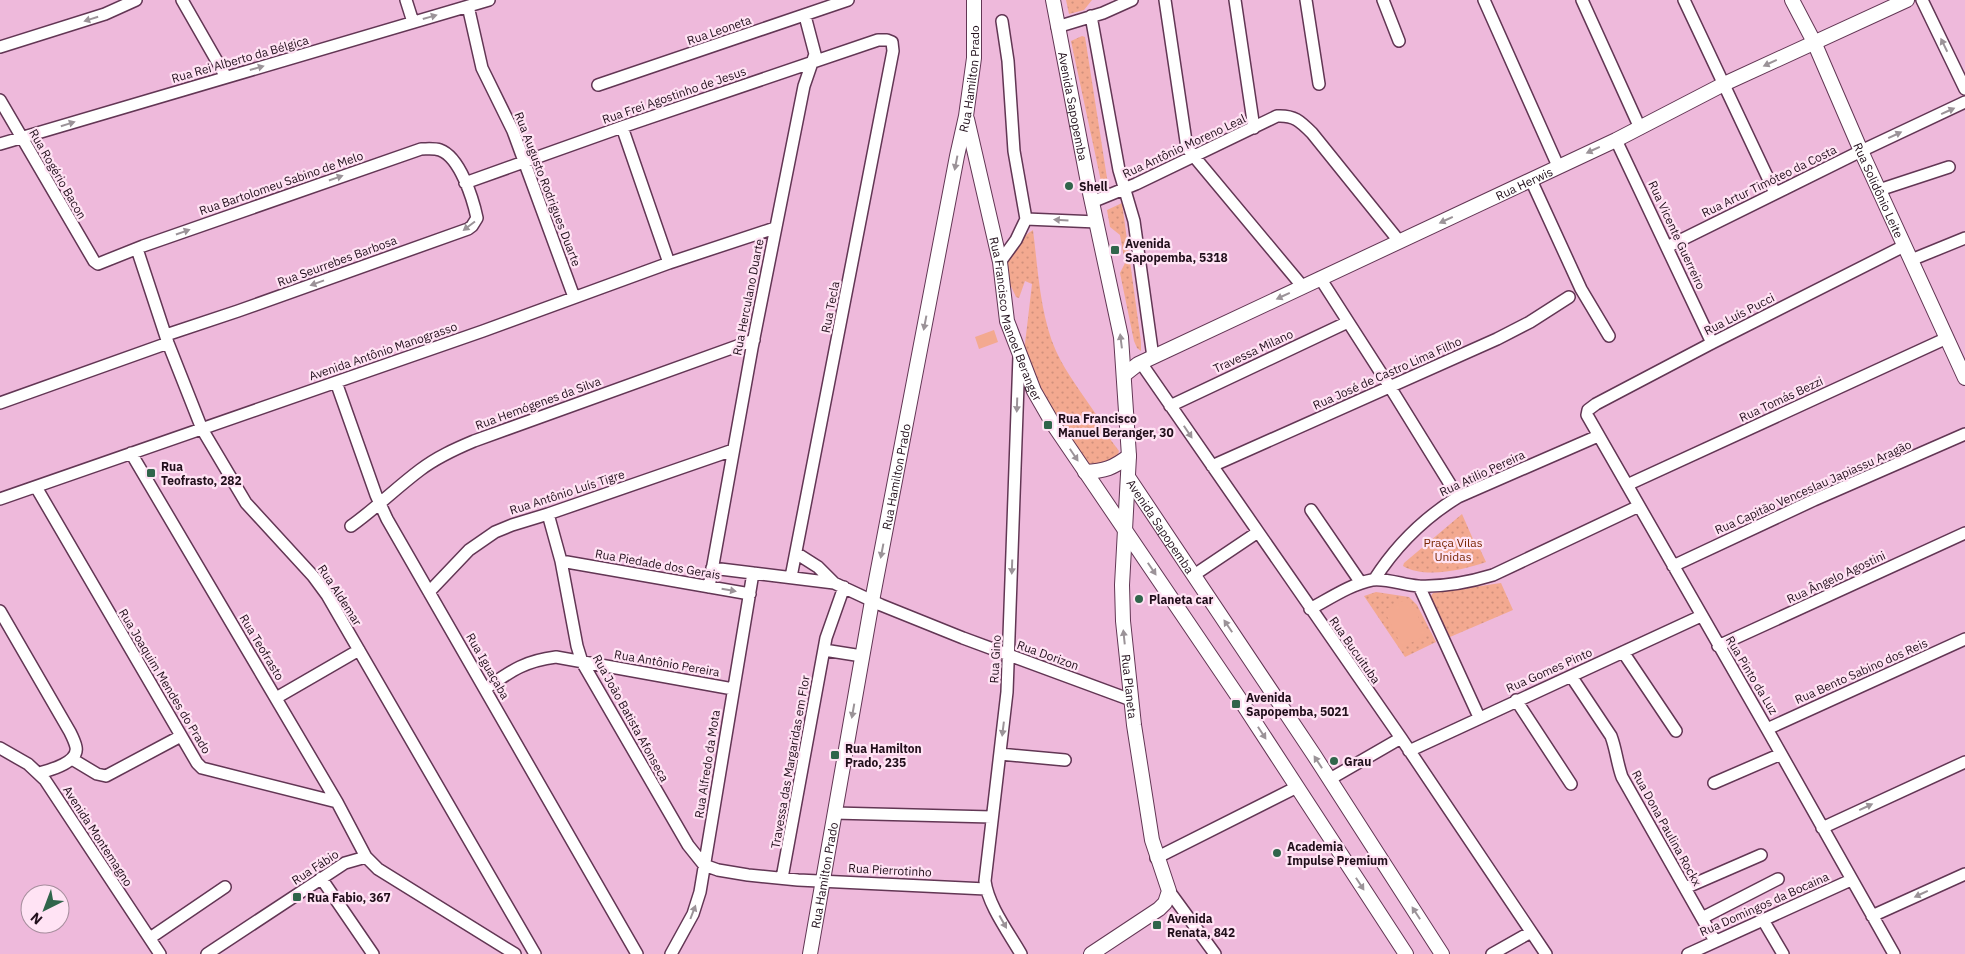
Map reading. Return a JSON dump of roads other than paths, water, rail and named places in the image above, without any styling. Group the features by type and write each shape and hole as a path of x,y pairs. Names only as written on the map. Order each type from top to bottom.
{"main road":[{"name":"Rua Hamilton Prado","path":"810,954 872,601 966,116 974,58 974,0"},
{"name":"Avenida Sapopemba","path":"1053,0 1092,202 1121,337 1129,456 1128,477 1330,779 1442,954"},
{"name":"Rua Solidônio Leite","path":"1792,0 1814,42 1861,151 1965,378"},
{"name":"Rua Herwis","path":"1124,368 1144,361 1616,140 1724,84 1814,42 1884,5 1907,0"},
{"name":"Rua Francisco Manoel Beranger","path":"966,116 1000,262 1007,321 1019,356 1034,391 1053,424 1125,529"},
{"path":"1086,472 1101,472 1129,456"},
{"name":"Rua Planeta","path":"1128,477 1122,585 1123,621 1131,700 1152,840 1167,897"},
{"path":"1125,529 1406,954"},
{"path":"1124,552 1131,546 1138,548"},
{"path":"1091,954 1167,897"}],"street":[{"path":"0,47 105,14 136,0"},
{"path":"182,0 226,77"},
{"path":"406,0 413,22"},
{"name":"Rua Rei Alberto da Bélgica","path":"0,144 489,0"},
{"name":"Rua Leoneta","path":"598,85 848,0"},
{"path":"1102,0 1105,9 1119,170 1134,221 1144,361"},
{"path":"1057,27 1132,0"},
{"path":"1165,0 1186,142 1194,157 1212,176 1302,287"},
{"path":"1235,0 1254,128"},
{"path":"1306,0 1319,84"},
{"path":"1383,0 1399,41"},
{"path":"1484,0 1558,166"},
{"path":"1582,0 1640,128"},
{"path":"1684,0 1775,193"},
{"path":"1922,0 1965,89"},
{"name":"Rua Augusto Rodrigues Duarte","path":"468,6 482,68 513,131 526,163 574,297"},
{"name":"Rua Herculano Duarte","path":"708,587 775,228 804,86 815,50 804,16"},
{"path":"1000,262 1016,240 1026,219 1014,151 1008,61 1002,21"},
{"name":"Rua Frei Agostinho de Jesus","path":"465,183 526,163 622,127 878,40 892,42"},
{"name":"Rua Tecla","path":"791,577 893,51 892,42"},
{"name":"Rua Rogério Bacon","path":"0,100 94,261"},
{"name":"Rua Artur Timóteo da Costa","path":"1667,248 1775,193 1965,102"},
{"name":"Rua Antônio Moreno Leal","path":"1092,202 1126,189 1277,116 1287,116 1296,118 1312,133 1399,241"},
{"path":"622,127 669,263"},
{"name":"Rua Vicente Guerreiro","path":"1616,140 1712,343"},
{"name":"Rua Bartolomeu Sabino de Melo","path":"94,261 101,263 421,149 440,150 448,154 454,161 465,183"},
{"path":"1879,190 1949,167"},
{"path":"1530,180 1581,289 1609,336"},
{"name":"Rua Seurrebes Barbosa","path":"167,339 238,311 468,229 477,218 465,183"},
{"path":"1026,219 1097,222"},
{"name":"Avenida Antônio Manograsso","path":"0,499 483,331 669,263 775,228"},
{"path":"1911,260 1965,238"},
{"name":"Rua Luís Pucci","path":"1588,410 1712,343 1904,246"},
{"name":"Rua Aldemar","path":"137,249 167,339 202,428 246,503 313,576 327,595 535,954"},
{"path":"1320,278 1458,497"},
{"name":"Rua José de Castro Lima Filho","path":"1212,466 1522,326 1569,297"},
{"name":"Travessa Milano","path":"1170,406 1348,322"},
{"name":"Rua Tomás Bezzi","path":"1627,485 1947,338"},
{"path":"0,403 167,339"},
{"name":"Rua Hemógenes da Silva","path":"351,526 421,469 440,456 474,441 754,340"},
{"name":"Rua Gino","path":"1019,356 1007,692 985,881 991,902 1021,954"},
{"name":"Rua Bucuituba","path":"1144,361 1170,406 1401,738 1546,954"},
{"name":"Rua Iguaçaba","path":"336,382 380,504 637,954"},
{"name":"Rua Pinto da Luz","path":"1588,410 1589,420 1894,954"},
{"name":"Rua Capitão Venceslau Japiassu Aragão","path":"1673,566 1814,500 1965,434"},
{"name":"Rua Atilio Pereira","path":"1374,580 1397,548 1438,510 1458,497 1598,436"},
{"name":"Rua Antônio Luís Tigre","path":"429,592 469,550 490,535 512,524 548,514 733,450"},
{"name":"Rua Teofrasto","path":"131,453 337,802 366,857"},
{"name":"Rua Joaquim Mendes do Prado","path":"36,487 197,764 202,768 337,802"},
{"path":"1310,609 1361,584 1374,580 1419,586 1451,584 1493,575 1638,506"},
{"path":"1311,510 1361,584"},
{"name":"Rua João Batista Afonseca","path":"548,514 561,561 577,646 582,662 688,845 704,865"},
{"path":"1194,576 1258,532"},
{"name":"Rua Ângelo Agostini","path":"1718,646 1965,533"},
{"path":"796,553 818,567 839,585"},
{"name":"Rua Piedade dos Gerais","path":"561,561 750,594"},
{"path":"712,568 791,577 839,585"},
{"name":"Rua Alfredo da Mota","path":"670,954 693,914 700,892 753,573"},
{"name":"Rua Dorizon","path":"839,585 872,601 1008,655 1131,700"},
{"name":"Travessa das Margaridas em Flor","path":"782,878 824,650 839,585"},
{"path":"1419,586 1479,717"},
{"path":"0,611 70,732 76,747 76,754 72,759 39,773"},
{"name":"Rua Gomes Pinto","path":"1409,751 1701,616"},
{"name":"Rua Bento Sabino dos Reis","path":"1767,729 1965,639"},
{"path":"276,698 359,650"},
{"path":"824,650 862,656"},
{"path":"1623,652 1676,731"},
{"name":"Rua Antônio Pereira","path":"485,689 511,671 532,661 556,657 733,689"},
{"name":"Rua Dona Paulina Rockx","path":"1571,676 1611,736 1616,763 1622,777 1715,941"},
{"path":"1516,700 1570,784"},
{"path":"72,759 97,774 106,776 181,736"},
{"path":"1330,779 1401,738"},
{"name":"Avenida Montemagno","path":"0,748 28,764 39,773 160,954"},
{"path":"1000,754 1065,760"},
{"path":"1714,783 1781,754"},
{"path":"1822,828 1965,762"},
{"path":"1156,858 1297,787"},
{"path":"834,813 992,817"},
{"path":"1685,888 1761,855"},
{"path":"366,857 378,870 515,954"},
{"name":"Rua Fábio","path":"207,954 321,878 352,860 366,857"},
{"name":"Rua Pierrotinho","path":"704,865 718,870 782,878 986,889"},
{"path":"1872,916 1965,874"},
{"path":"321,878 373,954"},
{"path":"1702,918 1778,879"},
{"name":"Rua Domingos da Bocaina","path":"1688,954 1851,880"},
{"path":"150,938 225,887"},
{"name":"Rua Planeta","path":"1167,897 1180,908 1214,954"},
{"path":"1763,920 1783,954"},
{"path":"1492,954 1531,932"}],"place":[{"name":"Shell","path":"1069,186"},
{"name":"Avenida Sapopemba, 5318","path":"1115,250"},
{"name":"Rua Francisco Manuel Beranger, 30","path":"1048,425"},
{"name":"Rua Teofrasto, 282","path":"151,473"},
{"name":"Planeta car","path":"1139,599"},
{"name":"Avenida Sapopemba, 5021","path":"1236,704"},
{"name":"Rua Hamilton Prado, 235","path":"835,755"},
{"name":"Grau","path":"1334,761"},
{"name":"Academia Impulse Premium","path":"1277,853"},
{"name":"Rua Fabio, 367","path":"297,897"},
{"name":"Avenida Renata, 842","path":"1157,925"}],"park label":[{"name":"Praça Vilas Unidas","path":"1453,549"}]}
